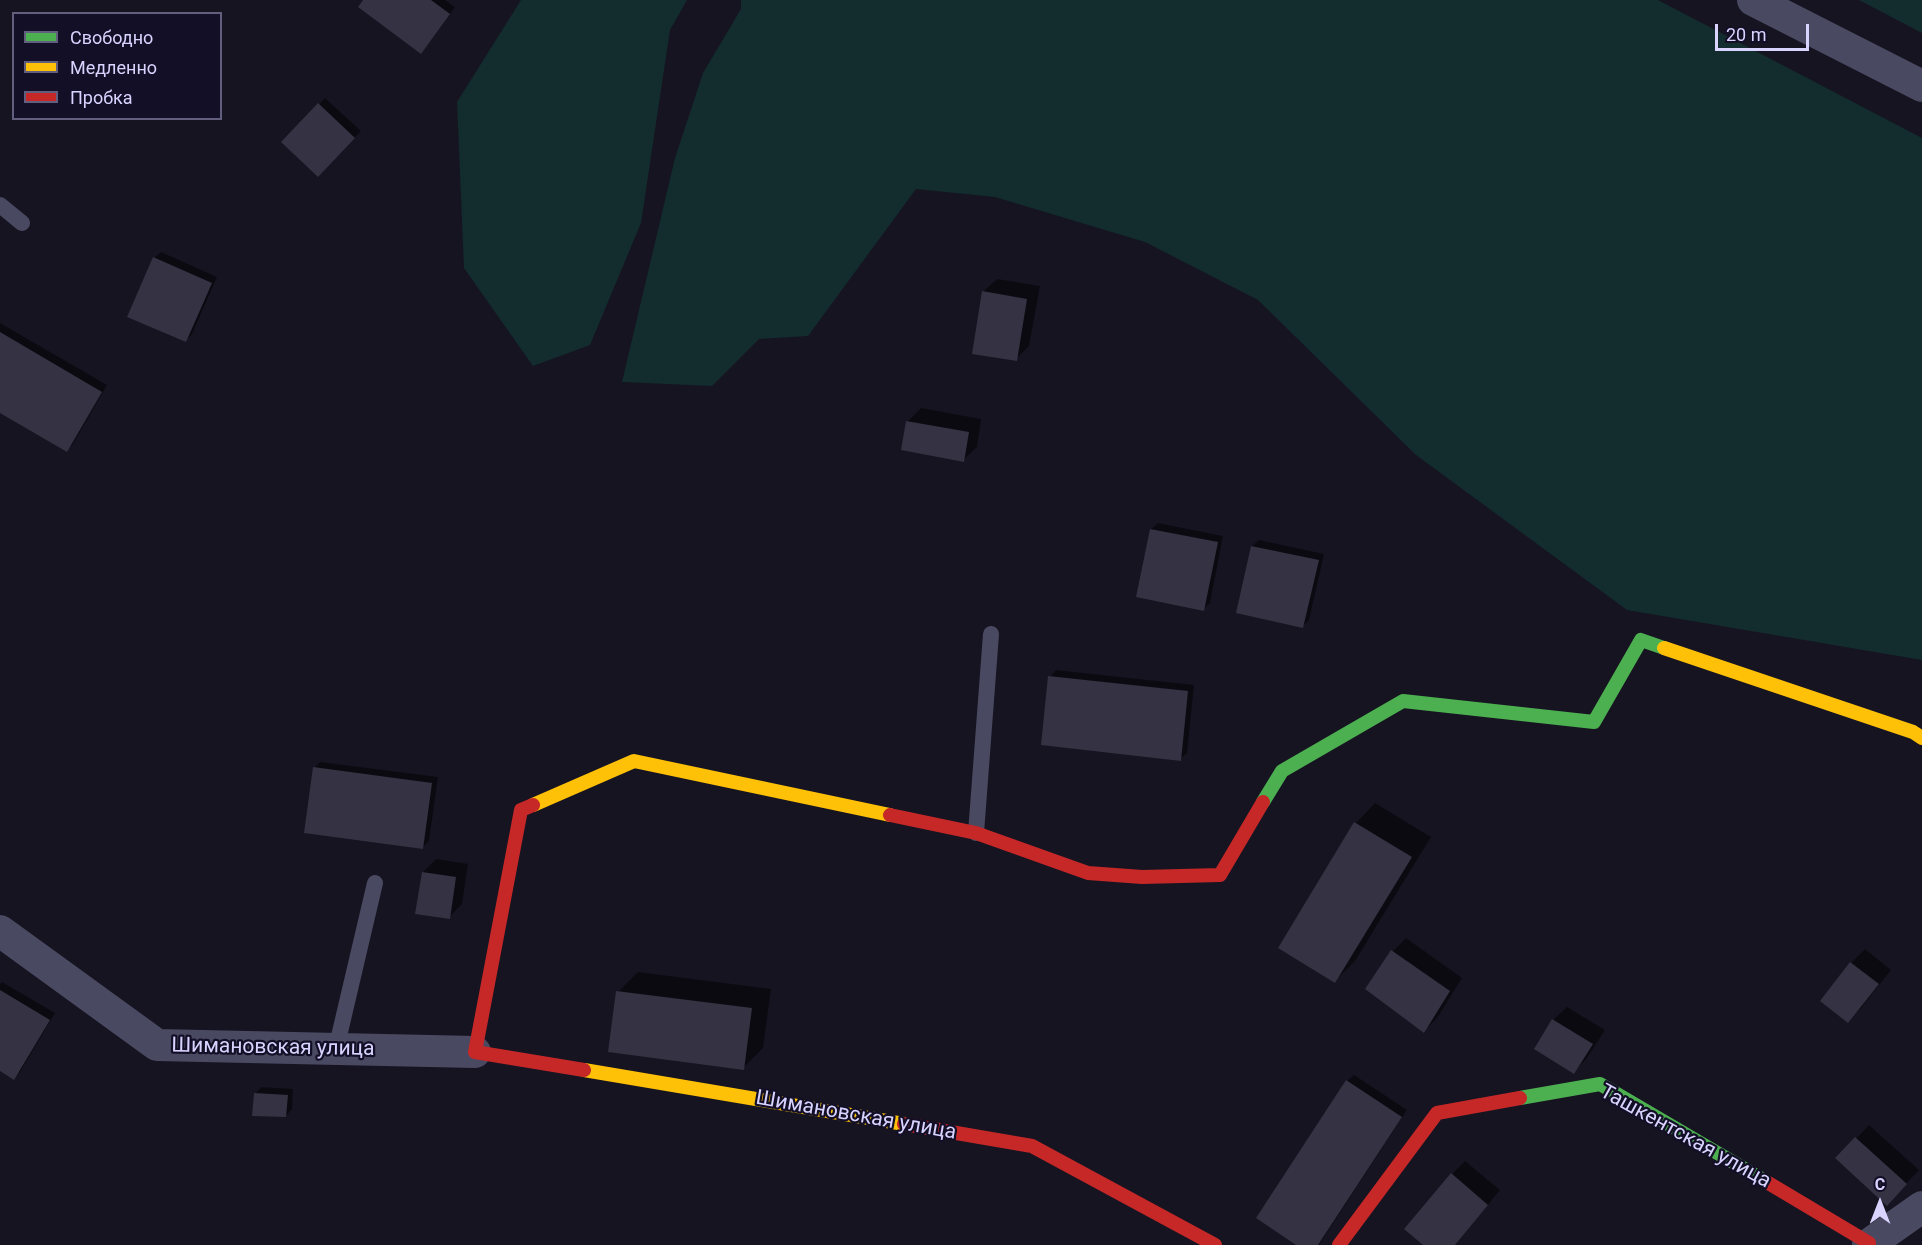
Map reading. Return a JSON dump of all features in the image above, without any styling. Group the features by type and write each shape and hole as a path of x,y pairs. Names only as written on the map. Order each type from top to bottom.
{"street":[{"path":"1753,0 1922,86"},
{"path":"475,1052 521,810 634,761 976,833 1088,873 1142,877 1220,875 1282,771 1403,701 1594,722 1641,640 1913,732 1922,738"},
{"name":"Шимановская улица","path":"0,931 157,1045 475,1052 1032,1146 1215,1245"},
{"name":"Ташкентская улица","path":"1339,1245 1437,1113 1600,1084 1869,1244 1922,1207"}],"lane":[{"path":"0,205 22,223"},
{"path":"976,833 991,634"},
{"path":"336,1049 375,883"}],"green space":[{"path":"521,0 687,0 670,30 641,223 590,345 533,366 464,268 457,102"},
{"path":"741,0 1658,0 1922,138 1922,660 1627,610 1416,455 1258,300 1145,242 995,197 916,189 808,336 759,339 712,386 622,382 675,158 703,73 741,9"},
{"path":"1859,0 1922,0 1922,33"}],"building":[{"path":"363,0 431,0 450,14 421,54 358,7"},
{"path":"318,103 355,138 318,177 281,142"},
{"path":"153,257 212,283 186,342 127,317"},
{"path":"982,291 1027,299 1017,361 972,354"},
{"path":"0,332 102,392 67,452 0,413"},
{"path":"906,421 969,432 964,462 901,450"},
{"path":"1150,529 1218,542 1204,611 1136,597"},
{"path":"1251,546 1319,560 1303,628 1236,613"},
{"path":"1048,676 1188,691 1181,761 1041,745"},
{"path":"313,767 432,783 423,849 304,833"},
{"path":"1354,822 1412,857 1335,983 1278,948"},
{"path":"422,872 456,877 450,919 415,914"},
{"path":"1391,950 1450,991 1424,1033 1365,989"},
{"path":"1850,962 1879,984 1848,1023 1820,1001"},
{"path":"0,990 50,1020 14,1080 0,1071"},
{"path":"616,991 752,1008 744,1070 608,1052"},
{"path":"1552,1019 1593,1044 1574,1074 1534,1049"},
{"path":"1346,1080 1402,1117 1318,1245 1296,1245 1256,1218"},
{"path":"254,1093 288,1095 286,1117 252,1116"},
{"path":"1855,1137 1907,1184 1887,1206 1835,1158"},
{"path":"1451,1173 1488,1205 1455,1245 1423,1245 1404,1229"}],"traffic: fast":[{"path":"1263,802 1282,771 1403,701 1594,722 1641,640 1664,648"},
{"path":"1520,1098 1600,1084 1765,1181"}],"traffic: slow":[{"path":"1664,648 1913,732 1922,738"},
{"path":"533,805 634,761 890,815"},
{"path":"584,1070 904,1124"}],"traffic: jam":[{"path":"890,815 976,833 1088,873 1142,877 1220,875 1263,802"},
{"path":"533,805 521,810 475,1052 584,1070"},
{"path":"1339,1245 1437,1113 1520,1098"},
{"path":"904,1124 1032,1146 1215,1245"},
{"path":"1765,1181 1869,1243"}]}
